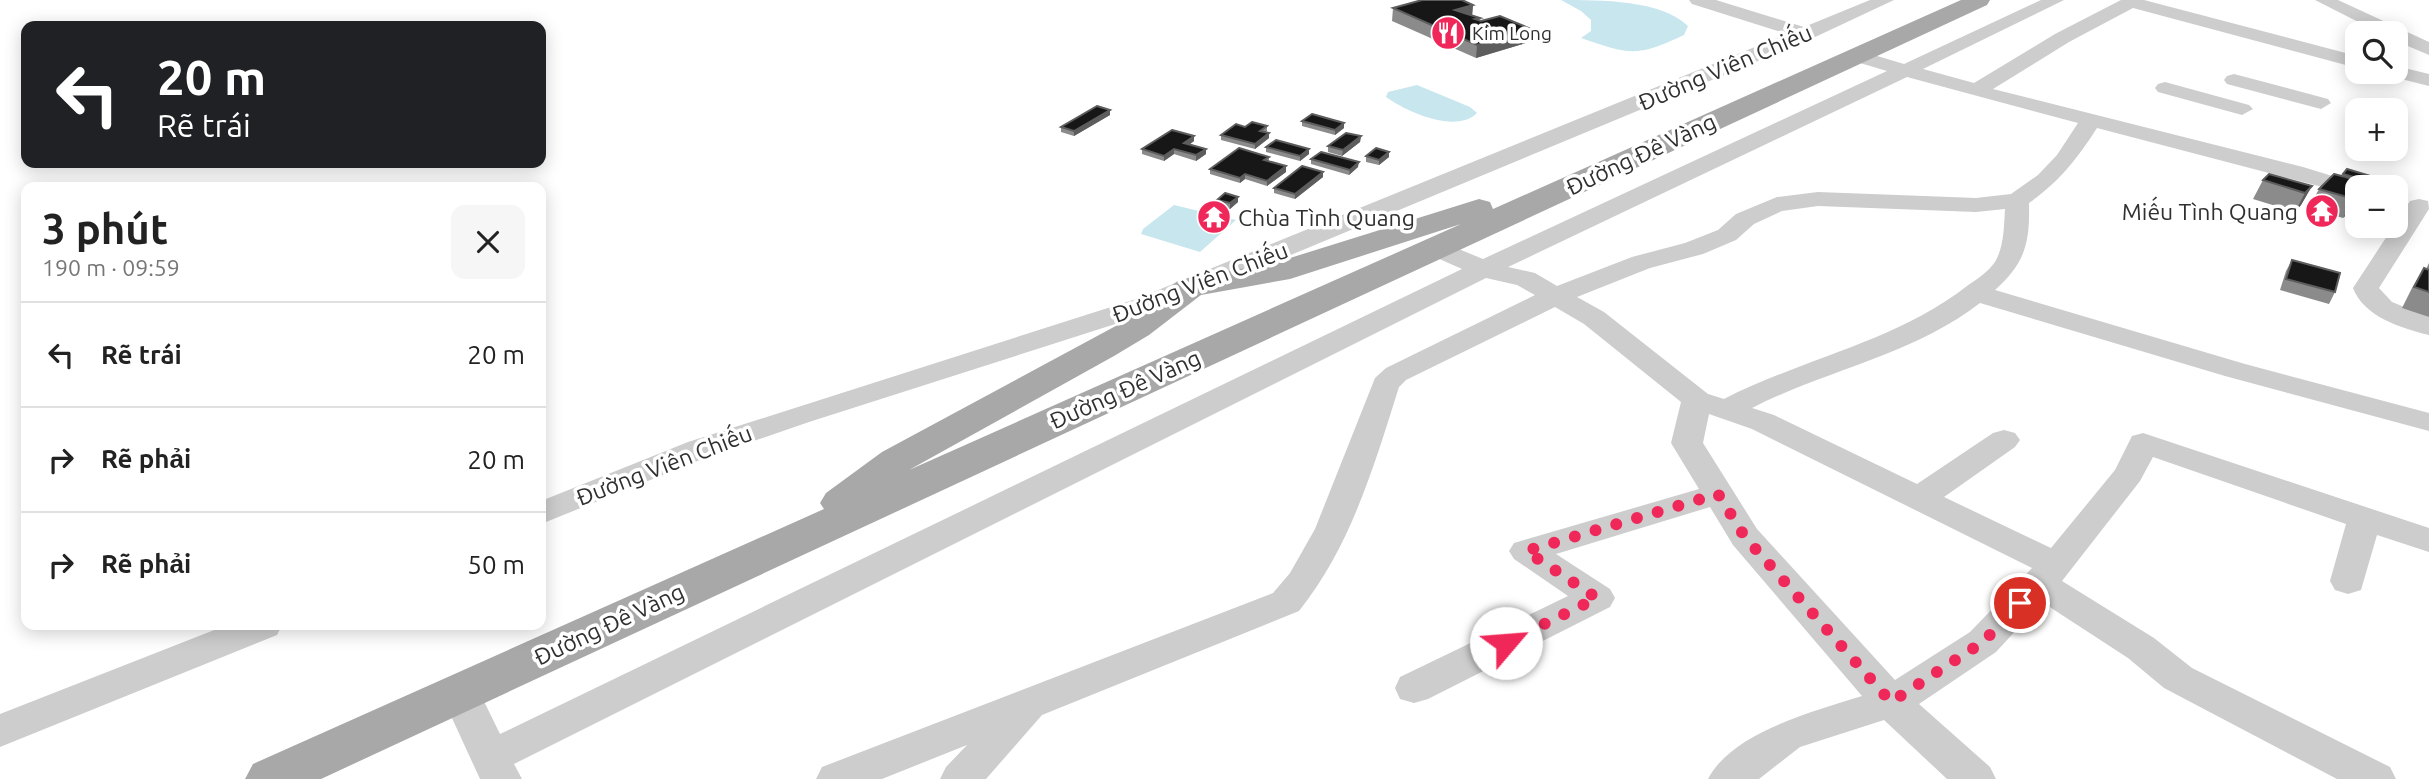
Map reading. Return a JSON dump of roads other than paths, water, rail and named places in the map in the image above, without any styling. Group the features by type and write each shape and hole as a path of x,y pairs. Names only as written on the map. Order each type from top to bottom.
{"main road":[{"name":"Đường Đê Vàng","path":"271,779 1979,0"},
{"path":"808,534 854,492 896,461 1102,349 1146,321 1191,287 1279,272 1460,212 1549,196"}],"street":[{"path":"1698,0 1806,34"},
{"name":"Đường Viên Chiếu","path":"546,511 699,449 862,394 1080,327 1191,287 1885,0"},
{"path":"460,692 496,767 1483,269 2055,0"},
{"path":"2323,0 2370,21"},
{"path":"1975,91 2062,38 2132,1 2345,59"},
{"path":"2408,34 2429,34"},
{"path":"2408,38 2429,49"},
{"path":"1857,56 1975,91 2209,147 2345,186"},
{"path":"2408,75 2429,80"},
{"path":"2234,80 2321,103"},
{"path":"2209,147 2262,88"},
{"path":"2165,89 2242,109"},
{"path":"837,779 1286,602 1303,585 1322,555 1385,384 1396,374 1555,296 1641,262 1694,249 1727,235 1745,219 1777,204 1818,198 1976,205 2017,201 2046,180 2066,159 2091,118"},
{"path":"1975,779 1891,702 1745,537 1687,443 1712,405 1754,394 1915,332 1962,306 2004,267 2017,233 2017,201"},
{"path":"2414,205 2366,288 2375,301 2429,327"},
{"path":"1435,248 1483,269 1525,279 1594,318 1712,405 1763,422 1919,498 2047,574 2178,678 2375,779"},
{"path":"1976,293 2235,370 2429,422"},
{"path":"1919,498 2004,440"},
{"path":"1729,779 1786,736 1891,702 1983,642 2047,574 2129,474 2143,443 2429,540"},
{"path":"1414,688 1597,598 1526,551 1718,494"},
{"path":"2348,581 2365,517"},
{"path":"0,732 252,630"},
{"path":"961,779 1030,703"}],"water":[{"path":"1561,0 1612,1 1647,6 1677,17 1688,26 1684,35 1655,47 1633,51 1611,48 1581,38 1591,31 1591,20"},
{"path":"1417,85 1470,107 1477,113 1468,119 1445,121 1418,114 1386,97 1388,92"},
{"path":"1174,205 1236,220 1200,252 1141,234 1143,229"}],"place":[{"name":"Kim Long","path":"1448,33"},
{"name":"Miếu Tình Quang","path":"2322,211"},
{"name":"Chùa Tình Quang","path":"1214,217"}]}
